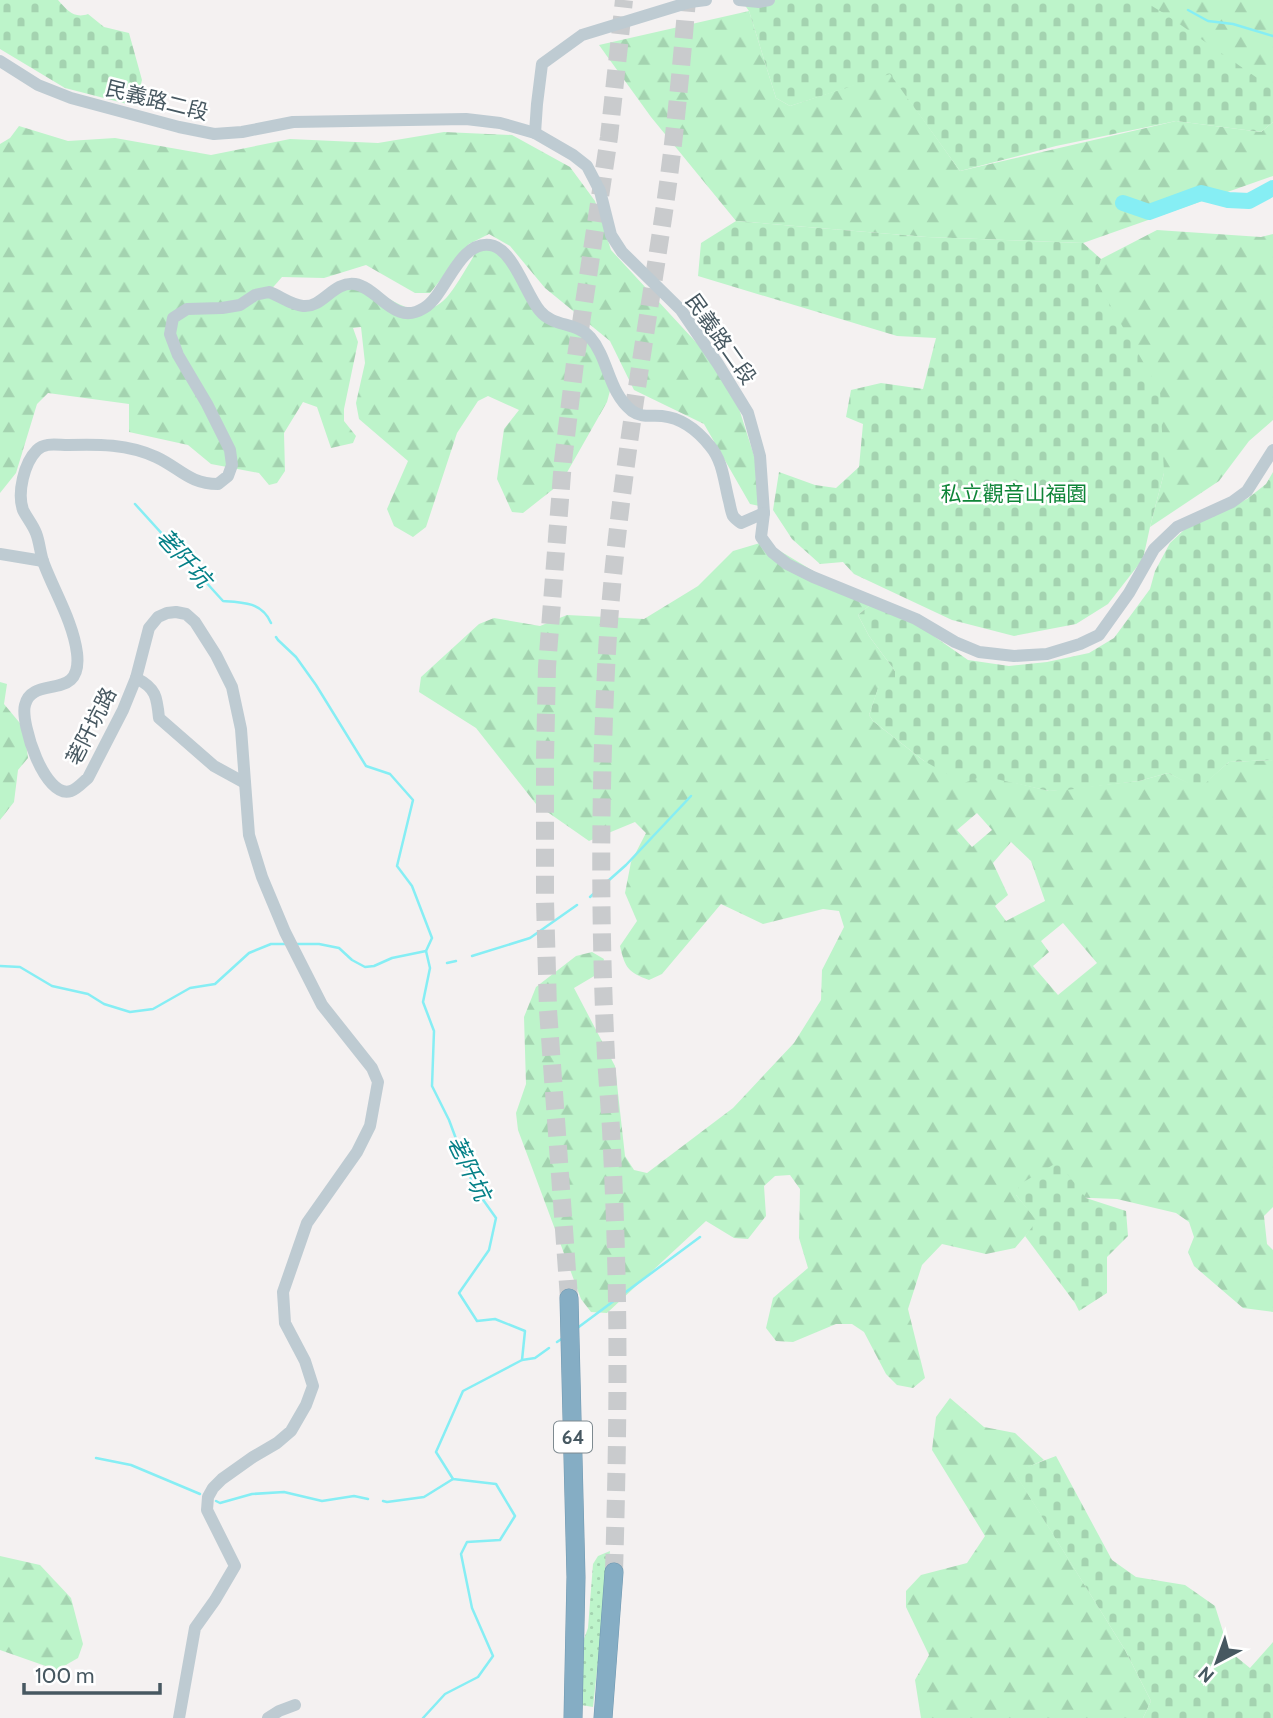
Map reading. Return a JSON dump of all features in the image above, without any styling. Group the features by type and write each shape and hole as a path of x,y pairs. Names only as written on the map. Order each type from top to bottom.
{"highway":[{"name":"64","path":"569,1298 576,1577 573,1718"},
{"path":"603,1718 614,1573"}],"street":[{"path":"536,133 542,64 582,35 690,2 706,0"},
{"path":"739,0 769,0"},
{"name":"民義路二段","path":"0,61 38,85 71,98 214,134 242,132 293,122 466,119 500,123 536,133 573,155 587,166 600,191 611,235 622,252 681,310 748,413 760,456 764,513 761,537 772,552 787,564 916,619 955,642 979,652 1014,656 1047,654 1100,635 1129,593 1154,549 1178,527 1232,502 1247,491 1273,450"},
{"name":"荖阡坑路","path":"179,1718 195,1628 235,1566 207,1510 208,1497 222,1479 291,1431 306,1405 313,1386 305,1362 285,1323 282,1292 307,1223 357,1152 370,1126 378,1082 372,1068 322,1005 292,946 262,877 249,835 242,729 232,687 195,622 186,614 176,612 158,618 149,628 136,678 123,710 88,778 71,791 62,791 46,776 37,762 24,707 29,695 67,684 75,675 78,665 72,631 43,561 36,532 19,497 28,464 37,450 46,445 102,444 131,448 157,457 188,477 205,484 218,484 228,476 232,465 230,450 178,355 170,334 173,318 187,309 222,308 269,292 306,306 318,302 336,287 352,284 369,289 393,310 410,313 423,310 436,298 460,259 476,247 488,244 498,247 509,258 538,310 548,319 576,326 589,335 599,350 623,403 634,413 646,417 677,419 697,432 712,448 720,463 733,516 741,523 764,513"},
{"path":"0,554 43,561"},
{"path":"136,678 146,683 157,696 159,718 214,766 245,783"},
{"path":"268,1718 279,1710 295,1705"}],"green space":[{"path":"0,0 58,0 75,14 88,14 104,27 129,33 142,80 135,106 65,88 0,49"},
{"path":"741,0 1142,0 1273,89 1273,122 1261,132 1176,121 1056,146 960,171 890,74 790,106 776,98 749,11"},
{"path":"1136,0 1273,0 1273,90"},
{"path":"749,11 776,98 790,106 890,73 960,171 1176,121 1261,132 1273,122 1273,176 1083,243 927,237 736,221 651,117 599,45"},
{"path":"19,126 68,141 115,138 211,155 290,139 378,143 444,132 512,135 570,167 595,201 611,250 717,365 734,393 766,493 764,507 750,504 704,424 634,390 610,341 545,288 510,246 489,234 469,244 430,293 415,293 366,265 324,278 282,277 268,293 315,306 338,289 355,285 367,288 404,307 430,309 447,297 479,247 494,248 548,317 582,329 614,376 607,402 561,483 523,513 512,512 497,479 504,429 519,410 488,396 478,401 457,433 426,527 413,537 394,526 387,509 408,461 359,419 356,403 365,363 361,327 353,328 358,342 344,409 344,421 356,436 353,443 331,448 317,407 303,402 284,433 285,471 277,483 269,485 259,473 211,464 188,445 129,432 129,404 48,393 37,404 16,473 0,493 0,144 10,138"},
{"name":"私立觀音山福園","path":"736,221 927,237 1083,243 1101,259 1095,279 1160,391 1164,473 1143,559 1108,604 1076,624 1014,636 952,620 854,574 843,562 820,564 792,539 773,510 779,472 815,485 836,488 859,467 863,424 846,417 851,390 881,383 923,389 936,338 897,336 698,276 701,243"},
{"path":"1157,230 1261,237 1273,234 1273,420 1249,441 1219,481 1150,527 1164,473 1094,279 1101,259"},
{"path":"1273,472 1273,760 1229,762 1199,789 1168,773 1139,781 1049,791 983,776 964,783 924,761 869,715 879,685 895,686 895,671 869,636 858,615 870,605 915,623 968,660 1009,666 1047,662 1089,653 1114,638 1150,589 1155,571 1170,543 1185,529 1247,499 1266,484"},
{"path":"760,543 775,548 870,605 858,615 869,636 895,671 895,686 879,686 869,715 924,761 1049,791 1139,781 1168,773 1199,788 1229,762 1273,760 1273,1207 1264,1216 1267,1244 1273,1250 1273,1312 1243,1308 1194,1266 1188,1252 1194,1237 1189,1222 1176,1213 1117,1199 1016,1195 1038,1221 1015,1248 986,1254 942,1244 922,1265 908,1309 925,1378 913,1388 897,1385 886,1374 864,1332 852,1324 836,1324 793,1342 776,1341 766,1328 773,1298 808,1268 799,1238 800,1189 790,1175 775,1176 764,1186 766,1216 748,1239 734,1238 706,1221 607,1313 591,1312 581,1299 518,1130 516,1113 526,1084 524,1017 536,987 576,956 592,952 604,959 601,972 574,988 615,1066 625,1156 634,1170 647,1173 733,1108 794,1043 821,1000 822,970 844,927 839,911 823,909 763,924 721,904 662,974 649,980 636,974 628,968 620,946 637,921 625,893 631,862 646,833 635,822 589,841 536,804 476,728 419,692 421,677 479,624 494,618 540,626 567,615 644,619 698,586 733,551","holes":["977,813 992,830 972,847 957,830","1011,842 1031,861 1045,901 1006,921 995,906 1008,895 993,863","1063,923 1097,963 1058,995 1033,966 1049,952 1041,941"]},
{"path":"0,682 7,684 4,704 24,728 28,758 18,770 14,802 0,820"},
{"path":"1058,1162 1086,1198 1126,1211 1128,1236 1107,1257 1107,1293 1079,1311 1025,1236 1037,1221 1016,1195 1020,1184"},
{"path":"950,1398 984,1427 1015,1433 1044,1460 1015,1473 1125,1650 1151,1701 1143,1718 921,1718 915,1680 929,1655 906,1607 906,1591 921,1575 967,1563 985,1536 932,1450 936,1417"},
{"path":"1056,1456 1112,1560 1136,1577 1185,1585 1215,1606 1229,1651 1250,1668 1273,1642 1273,1718 1143,1718 1151,1701 1125,1650 1014,1472"},
{"path":"610,1551 593,1707 581,1705 584,1639 588,1628 593,1564 598,1556"},
{"path":"0,1556 40,1565 71,1598 83,1644 78,1658 57,1670 0,1650"}],"waterway":[{"path":"1188,10 1208,21 1233,24 1273,36"},
{"path":"1123,203 1149,212 1201,193 1228,200 1249,201 1273,188"},
{"name":"荖阡坑","path":"135,504 223,601 257,607 271,623"},
{"name":"荖阡坑","path":"276,637 296,657 316,685 366,766 390,774 413,800 397,866 412,886 432,938 426,951 430,968 423,1002 434,1031 432,1086 449,1120 474,1187 496,1218 489,1250 459,1293 477,1321 495,1319 525,1331 522,1360 463,1391 436,1452 453,1479 496,1484 515,1516 500,1540 467,1542 461,1554 472,1608 493,1656 478,1677 445,1694 423,1718"},
{"path":"590,897 626,865 691,796"},
{"path":"472,956 530,938 577,905"},
{"path":"0,966 20,967 52,986 88,994 104,1004 130,1012 153,1009 190,988 215,984 249,953 271,944 285,944"},
{"path":"295,944 319,944 339,948 365,967 426,951"},
{"path":"447,963 456,961"},
{"path":"576,1329 700,1237"},
{"path":"557,1342 563,1338"},
{"path":"522,1360 535,1358 549,1348"},
{"path":"96,1458 131,1465 200,1494"},
{"path":"383,1501 424,1497 453,1479"},
{"path":"216,1501 220,1503 252,1494 284,1492 322,1501 354,1496 368,1499"}],"tunnel":[{"path":"569,1298 548,1010 545,900 547,667 563,461 609,137 624,0"},
{"path":"614,1572 617,1454 615,1208 602,949 601,820 605,693 620,509 669,179 687,0"}]}
